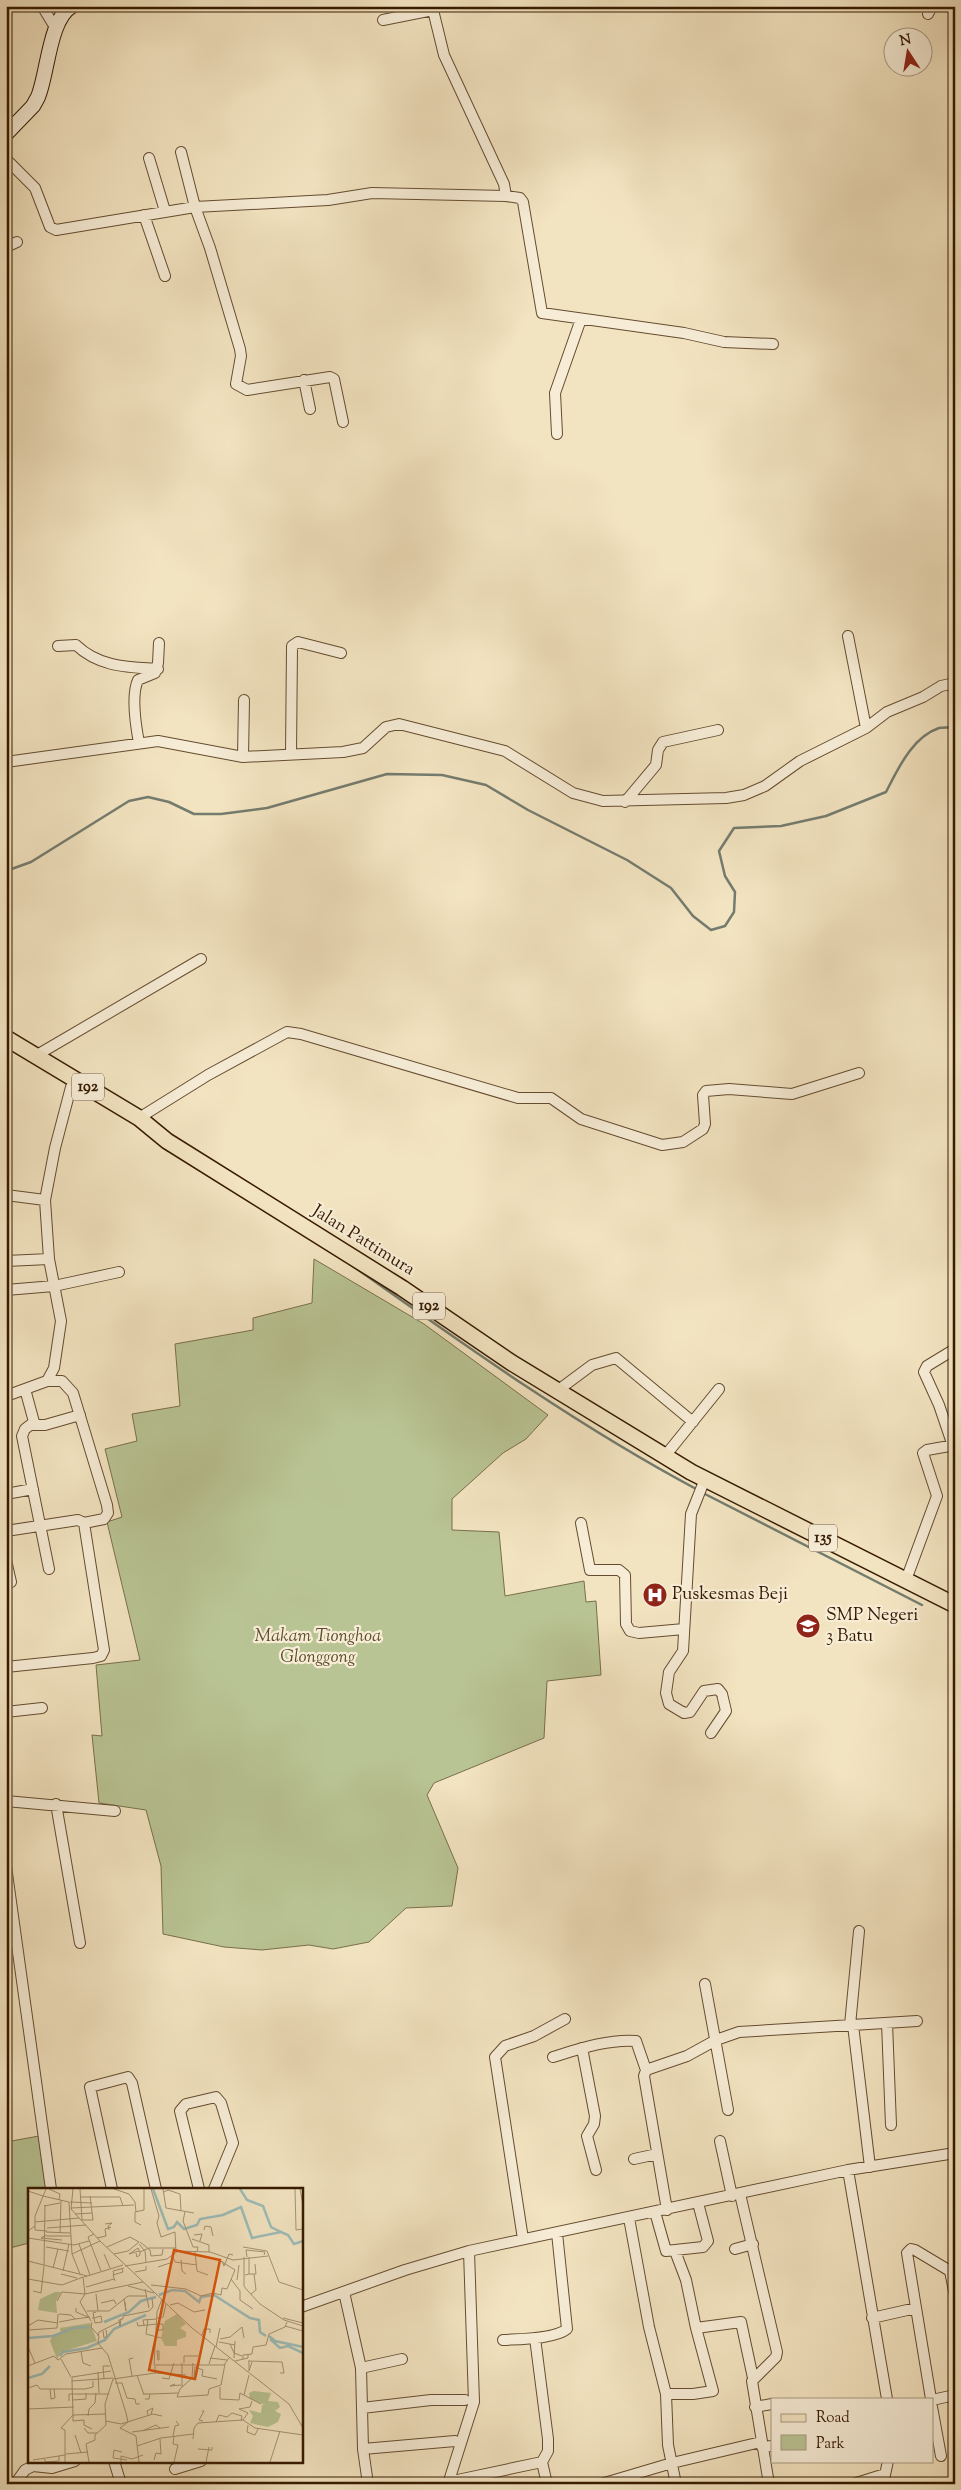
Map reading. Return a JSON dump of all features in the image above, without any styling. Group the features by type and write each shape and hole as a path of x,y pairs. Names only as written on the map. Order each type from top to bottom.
{"main road":[{"name":"Jalan Pattimura","path":"6,1038 139,1118 166,1141 402,1288 512,1363 691,1472"},
{"name":"Jalan Pattimura","path":"6,1048 157,1139 166,1141"},
{"name":"135","path":"691,1472 702,1487 906,1580 955,1605"}],"street":[{"path":"42,6 56,28"},
{"path":"6,134 34,106 56,28 62,15 72,6"},
{"path":"383,20 432,8 444,56 504,184 506,196"},
{"path":"181,152 195,207 210,248 240,349 241,356 236,384 247,390 322,376 334,378 343,422"},
{"path":"6,158 35,188 50,227 56,230 195,207 328,200 372,193 506,196 520,198 523,202 542,313 684,333 724,342 773,344"},
{"path":"149,158 165,211"},
{"path":"144,215 165,276"},
{"path":"6,247 17,242"},
{"path":"557,434 555,393 581,319"},
{"path":"304,380 310,409"},
{"path":"848,636 866,728"},
{"path":"290,755 292,646 298,642 341,653"},
{"path":"140,743 136,719 137,682 155,673 158,669 158,643"},
{"path":"58,646 76,645 99,662 158,669"},
{"path":"6,762 140,743 174,743 243,757 342,752 362,748 386,727 399,724 497,748 573,793 603,801 625,802 726,798 744,795 765,786 800,761 866,728 898,706 923,697 941,686 955,683"},
{"path":"243,757 244,700"},
{"path":"625,802 656,765 658,750 663,742 718,730"},
{"path":"37,1056 201,958"},
{"path":"139,1118 216,1071 287,1032 301,1034 518,1098 551,1098 581,1119 662,1145 683,1142 703,1129 705,1124 703,1096 706,1091 729,1089 792,1094 859,1073"},
{"path":"47,1382 54,1368 61,1321 48,1259 45,1200 55,1148 71,1087"},
{"path":"6,1195 45,1200"},
{"path":"6,1261 48,1259"},
{"path":"6,1290 54,1286 120,1272"},
{"path":"906,1580 921,1535 937,1496 923,1453 927,1450 954,1445 924,1372 927,1366 955,1349"},
{"path":"557,1391 592,1365 616,1358 692,1422"},
{"path":"6,1396 47,1382 62,1381 69,1387 80,1415 108,1513 104,1519 84,1523 78,1520 6,1531"},
{"path":"25,1389 34,1418 32,1424 25,1429 22,1436 48,1569"},
{"path":"665,1456 719,1389"},
{"path":"32,1424 45,1425 80,1415"},
{"path":"702,1487 694,1502 689,1526 684,1651 669,1672 667,1700 681,1713 687,1713 690,1712 704,1691 718,1689 722,1694 726,1711 711,1732"},
{"path":"6,1494 33,1489"},
{"path":"6,1667 93,1658 103,1653 84,1523"},
{"path":"581,1523 590,1570 619,1570 625,1575 626,1624 630,1631 639,1633 684,1629"},
{"path":"6,1560 11,1582"},
{"path":"6,1712 42,1708"},
{"path":"6,1801 56,1804 115,1811"},
{"path":"56,1804 80,1943"},
{"path":"6,1866 51,2188"},
{"path":"859,1931 852,2025 870,2167"},
{"path":"705,1984 728,2110"},
{"path":"523,2239 495,2057 504,2046 534,2036 565,2019"},
{"path":"646,2070 687,2056 716,2040 739,2032 916,2022"},
{"path":"887,2023 891,2125"},
{"path":"553,2057 582,2048 622,2041 636,2041 646,2070 644,2076 667,2210"},
{"path":"582,2048 595,2116 594,2124 587,2136 596,2170"},
{"path":"112,2188 90,2087 128,2078 132,2082 156,2188"},
{"path":"199,2188 180,2111 186,2104 216,2097 221,2103 233,2143 214,2188"},
{"path":"720,2141 753,2244 777,2352 776,2357 753,2378"},
{"path":"302,2307 405,2270 469,2251 848,2170 955,2153"},
{"path":"634,2159 657,2154"},
{"path":"848,2170 887,2398"},
{"path":"655,2212 666,2250 703,2247 707,2243 698,2203"},
{"path":"629,2218 649,2327 666,2394 668,2445 676,2484"},
{"path":"503,2340 535,2338 563,2332 567,2329 557,2233"},
{"path":"735,2249 753,2244"},
{"path":"666,2394 693,2394 713,2391 696,2328 686,2280 675,2250"},
{"path":"932,2398 907,2253 909,2250 914,2250 952,2271 955,2296"},
{"path":"448,2483 474,2402 469,2251"},
{"path":"344,2292 361,2368 363,2449 368,2484"},
{"path":"872,2318 916,2308"},
{"path":"696,2328 741,2322 753,2378 755,2407 769,2484"},
{"path":"535,2338 548,2439 548,2451 542,2462 547,2484"},
{"path":"361,2368 402,2359"},
{"path":"934,2400 955,2395"},
{"path":"362,2408 431,2400 465,2400"},
{"path":"755,2407 771,2404"},
{"path":"934,2418 941,2456"},
{"path":"363,2449 455,2441"},
{"path":"601,2484 672,2463 761,2445 771,2446"},
{"path":"15,2484 25,2470 33,2466 52,2468 72,2462"},
{"path":"114,2462 121,2484"},
{"path":"175,2469 198,2462"},
{"path":"448,2483 542,2462"},
{"path":"853,2484 884,2479 888,2462"}],"green space":[{"name":"Makam Tionghoa Glonggong","path":"314,1259 424,1324 548,1415 526,1439 503,1453 452,1499 452,1530 499,1532 505,1596 584,1581 586,1602 596,1601 601,1675 547,1681 544,1738 434,1783 427,1795 458,1868 452,1906 406,1908 369,1942 333,1949 309,1945 262,1950 224,1947 163,1934 161,1866 146,1810 99,1803 92,1735 102,1736 96,1665 140,1660 107,1522 122,1517 105,1449 137,1441 132,1414 180,1406 175,1344 253,1330 253,1318 312,1303"},
{"path":"39,2136 47,2188 28,2188 28,2243 6,2249 6,2142"}],"waterway":[{"path":"6,871 31,862 129,801 148,797 169,802 194,814 221,814 267,808 387,774 442,775 486,785 528,810 627,860 671,888 693,916 711,930 725,926 734,912 735,892 725,876 719,851 734,828 781,826 826,816 886,792 907,755 921,739 929,732 939,728 955,727"},
{"path":"350,1264 478,1354 564,1411 608,1439 698,1490"},
{"path":"703,1493 922,1605"}],"place":[{"name":"Puskesmas Beji","path":"655,1595"},
{"name":"SMP Negeri 3 Batu","path":"808,1626"}]}
